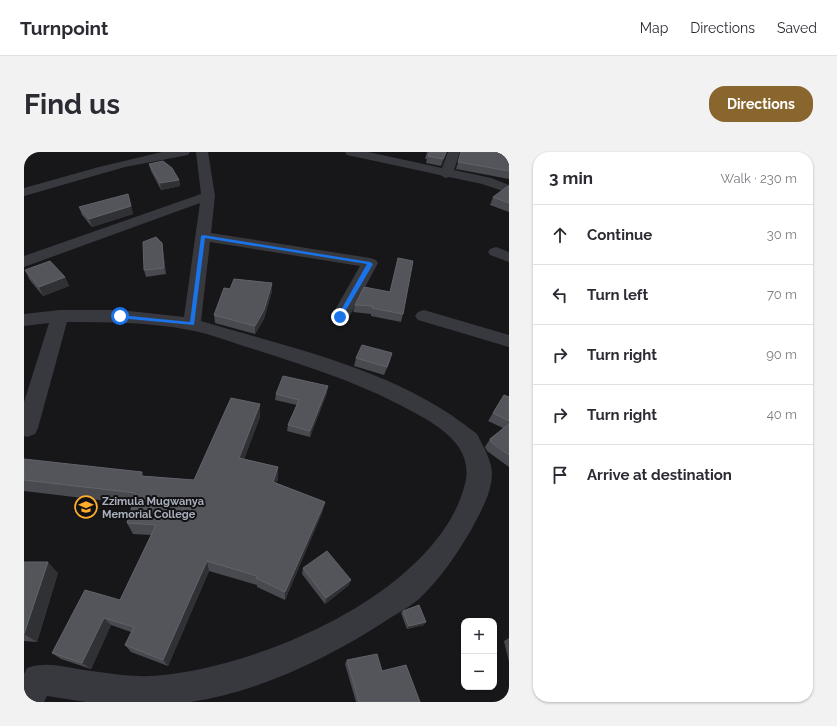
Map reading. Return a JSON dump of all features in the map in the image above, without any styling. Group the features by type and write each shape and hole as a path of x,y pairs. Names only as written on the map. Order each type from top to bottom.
{"street":[{"path":"24,192 127,163 184,152"},
{"path":"192,324 208,196 202,152"},
{"path":"351,152 446,174 486,181 509,189"},
{"path":"446,174 454,152"},
{"path":"24,262 53,250 208,196"},
{"path":"203,236 370,264 340,317"},
{"path":"27,428 60,316"},
{"path":"24,320 60,316 120,316 192,324 340,370 384,388 429,410 450,424 469,440 473,448 480,473 473,502 447,547 410,588 355,624 309,649 267,666 205,684 151,692 98,688 38,679 28,702"},
{"path":"424,316 509,341"},
{"path":"24,377 44,371"}],"building":[{"path":"430,152 446,152 443,159 428,156"},
{"path":"461,152 509,152 509,171 458,162"},
{"path":"163,161 172,168 179,180 160,183 149,164"},
{"path":"508,186 509,203 493,197"},
{"path":"128,194 131,206 89,219 79,207"},
{"path":"156,237 162,243 164,268 144,270 143,242"},
{"path":"398,258 413,261 403,314 372,308 373,306 355,305 364,287 390,292"},
{"path":"50,261 65,277 39,287 25,270"},
{"path":"234,279 272,283 264,310 255,326 214,315 224,288 230,289"},
{"path":"362,345 392,353 387,367 356,358"},
{"path":"283,376 328,386 310,431 288,425 299,400 276,394"},
{"path":"504,395 509,397 509,421 493,413"},
{"path":"231,398 260,404 239,458 278,467 273,482 325,502 285,592 256,578 257,576 207,561 163,660 125,645 134,627 104,618 82,663 52,653 85,590 120,600 156,525 127,523 136,493 24,480 24,459 142,472 141,476 194,480"},
{"path":"509,424 509,455 492,443 490,439"},
{"path":"327,551 351,580 326,598 303,568"},
{"path":"24,562 48,562 24,634"},
{"path":"419,605 426,622 409,626 403,611"},
{"path":"377,654 382,671 406,665 420,702 359,702 347,660"}],"place":[{"name":"Zzimula Mugwanya Memorial College","path":"86,507"}],"route":[{"path":"120,316 192,324 203,236 370,264 340,317"}]}
